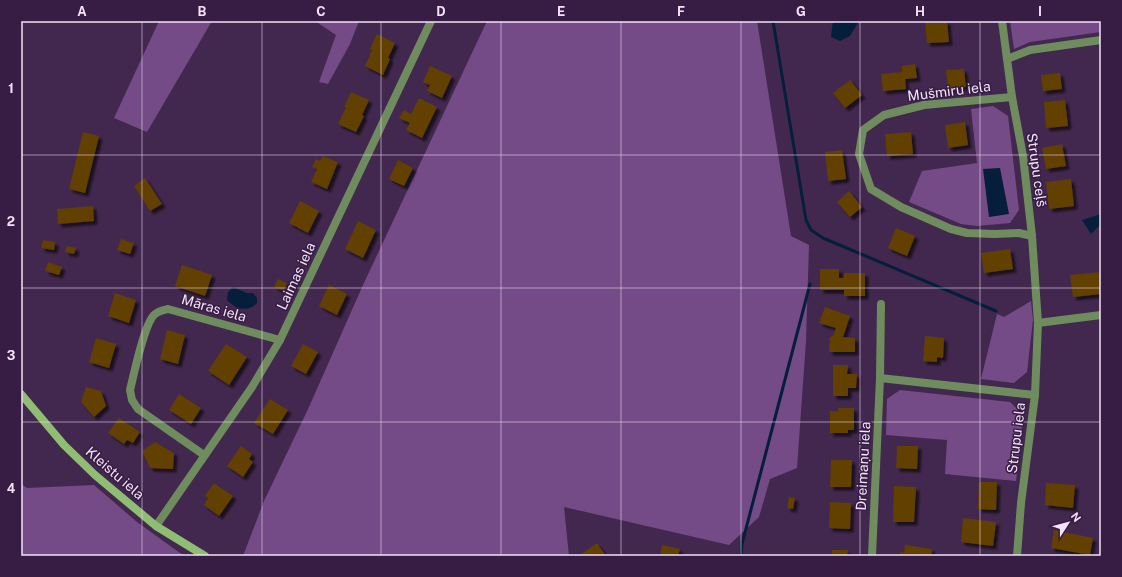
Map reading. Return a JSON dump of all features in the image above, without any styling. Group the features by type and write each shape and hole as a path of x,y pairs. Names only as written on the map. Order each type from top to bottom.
{"street":[{"name":"Laimas iela","path":"156,526 252,388 280,340 431,21"},
{"name":"Strupu ceļš","path":"1002,21 1012,97 1023,156 1032,236 1038,323"},
{"path":"1007,59 1030,50 1101,40"},
{"name":"Mušmiru iela","path":"1012,97 924,105 884,115 863,130 859,154 871,190 901,207 951,229 967,234 1018,233 1032,236"},
{"name":"Dreimaņu iela","path":"872,556 880,378 881,304"},
{"name":"Māras iela","path":"204,455 138,409 132,400 130,390 147,325 159,312 168,309 280,340"},
{"path":"1038,323 1101,315"},
{"name":"Strupu iela","path":"1017,556 1021,503 1035,395 1038,323"},
{"path":"880,378 1035,395"},
{"name":"Kleistu iela","path":"21,394 64,445 95,475 156,526 205,556"}],"shaded area":[{"path":"159,21 212,21 147,132 114,118"},
{"path":"315,21 359,21 350,44 328,84 319,82 336,35"},
{"path":"487,21 757,21 791,236 809,245 806,341 797,468 770,479 759,517 729,545 564,507 569,556 243,556 264,501 309,407 363,285"},
{"path":"1010,21 1101,21 1101,32 1030,42 1014,49"},
{"path":"993,106 1008,116 1019,210 1010,223 977,226 961,224 909,202 922,171 977,163 971,109"},
{"path":"1031,301 1033,320 1027,372 1014,383 981,379 997,314 1004,317"},
{"path":"900,390 1010,402 1023,415 1016,481 945,474 947,440 886,435 887,399"},
{"path":"21,484 27,488 94,485 137,522 180,553 187,556 21,556"}],"water":[{"path":"833,21 859,21 850,36 840,41 831,37"},
{"path":"1000,168 1009,214 989,217 983,169"},
{"path":"1101,214 1101,224 1091,234 1082,220"},
{"path":"233,287 247,293 253,293 257,298 257,303 245,309 234,306 227,300 228,292"}],"building":[{"path":"925,21 947,21 949,42 927,43"},
{"path":"377,34 395,43 388,58 390,59 383,75 365,66 372,50 370,49"},
{"path":"915,64 917,78 905,79 906,89 883,91 881,74 902,72 902,66"},
{"path":"430,66 452,76 442,98 427,91 430,85 423,82"},
{"path":"964,69 966,87 948,88 946,70"},
{"path":"1060,73 1062,89 1043,91 1041,75"},
{"path":"850,80 862,95 845,108 833,93"},
{"path":"351,92 369,100 362,115 364,116 356,132 338,124"},
{"path":"419,98 437,107 422,138 406,130 410,123 399,118 404,110 411,114"},
{"path":"1065,100 1068,126 1046,128 1044,102"},
{"path":"965,122 968,145 948,148 945,125"},
{"path":"83,132 99,136 85,193 69,189"},
{"path":"911,132 913,154 887,156 885,134"},
{"path":"1062,144 1066,166 1046,169 1042,148"},
{"path":"842,150 846,179 828,181 825,152"},
{"path":"323,156 338,162 327,189 311,182 317,169 312,167 316,159 320,161"},
{"path":"398,160 413,168 404,186 389,179"},
{"path":"145,178 162,204 150,211 134,186"},
{"path":"1071,179 1074,206 1049,209 1046,182"},
{"path":"849,191 862,207 850,217 837,202"},
{"path":"300,201 319,211 308,233 289,223"},
{"path":"93,206 94,221 58,224 57,209"},
{"path":"358,221 376,230 363,258 345,249"},
{"path":"896,228 915,236 907,256 888,248"},
{"path":"121,239 134,243 130,254 117,250"},
{"path":"43,240 55,242 54,250 41,248"},
{"path":"67,246 76,248 74,254 65,252"},
{"path":"1010,249 1013,269 984,273 981,253"},
{"path":"48,262 62,267 59,275 45,271"},
{"path":"182,265 212,275 205,296 175,286"},
{"path":"820,269 839,269 839,278 844,278 844,273 865,273 865,296 844,296 844,290 820,290"},
{"path":"1101,272 1101,294 1073,297 1070,275"},
{"path":"278,279 287,283 284,291 274,287"},
{"path":"329,285 347,294 337,315 319,306"},
{"path":"115,293 136,300 129,323 108,316"},
{"path":"825,307 850,316 843,337 855,338 855,352 829,352 830,337 833,336 836,328 819,323"},
{"path":"167,330 185,335 178,364 160,359"},
{"path":"925,336 944,338 943,358 937,357 937,362 923,361"},
{"path":"96,338 116,344 109,368 89,362"},
{"path":"226,344 247,357 229,385 208,371"},
{"path":"303,344 318,352 306,374 291,366"},
{"path":"833,365 848,365 847,374 857,374 856,388 848,388 848,396 833,396"},
{"path":"86,387 101,391 106,406 94,417 81,402"},
{"path":"179,394 201,408 191,424 169,410"},
{"path":"270,399 288,410 273,434 254,423"},
{"path":"838,408 854,408 854,430 848,430 848,433 830,433 830,411 838,411"},
{"path":"119,418 140,432 133,443 127,440 124,444 108,433"},
{"path":"155,442 174,453 173,469 150,468 142,451"},
{"path":"241,446 252,454 249,459 253,462 243,477 227,466"},
{"path":"897,446 918,446 917,469 896,468"},
{"path":"831,460 852,460 851,487 830,487"},
{"path":"979,482 997,482 996,510 978,509"},
{"path":"214,483 233,496 219,516 204,505 208,498 205,496"},
{"path":"1046,483 1075,485 1073,508 1045,505"},
{"path":"894,486 916,487 914,522 893,522"},
{"path":"789,497 795,498 793,509 787,508"},
{"path":"830,502 851,503 850,529 829,528"},
{"path":"963,518 996,522 993,546 961,542"},
{"path":"1054,530 1093,538 1090,555 1051,548"},
{"path":"597,543 606,556 582,556 581,554"},
{"path":"662,545 680,549 678,556 660,556"},
{"path":"905,545 932,549 931,556 900,556 900,552 904,553"},
{"path":"832,550 848,550 847,556 832,556"}],"waterway":[{"path":"773,21 806,220 811,230 823,238 996,311"},
{"path":"741,556 742,544 810,284"}]}
